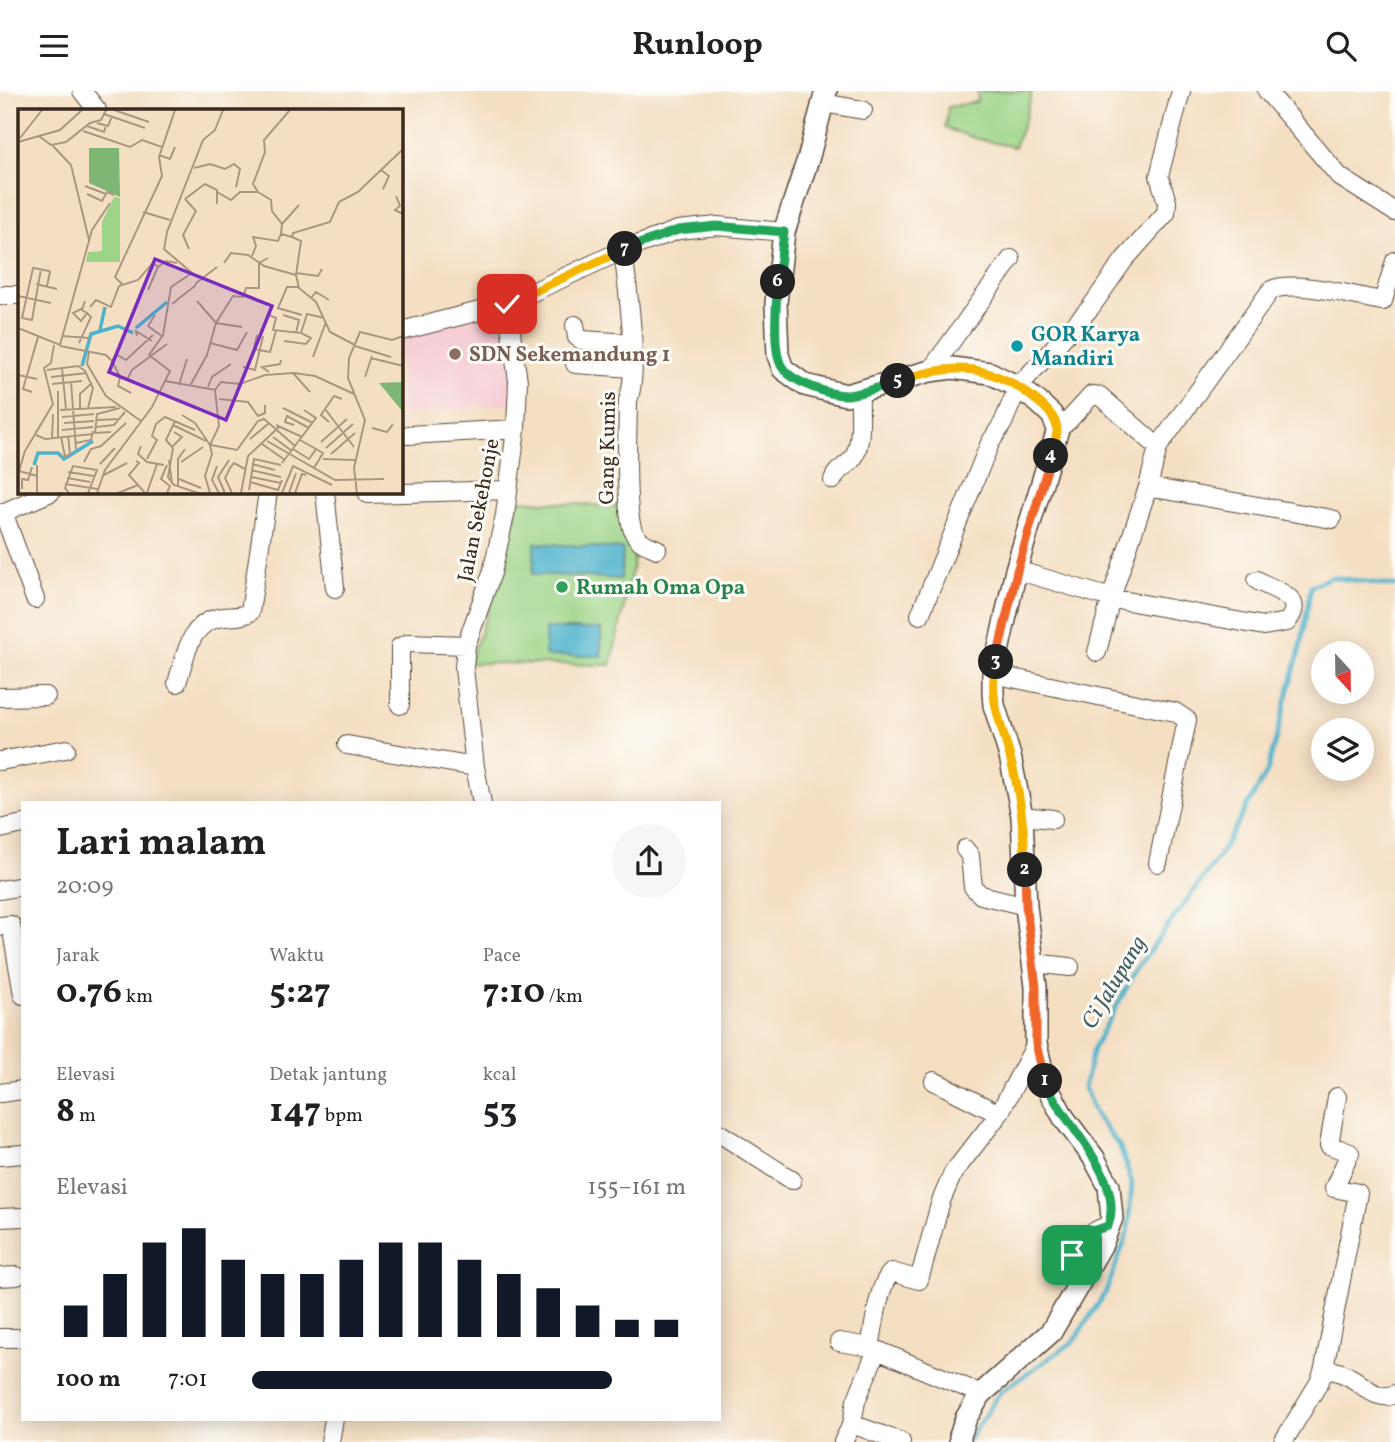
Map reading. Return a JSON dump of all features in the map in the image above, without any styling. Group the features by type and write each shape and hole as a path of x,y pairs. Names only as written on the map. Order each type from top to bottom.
{"street":[{"path":"82,91 96,109"},
{"path":"920,615 990,443 1003,423 1018,387 1091,307 1124,260 1166,213 1167,202 1158,176 1181,91"},
{"path":"1267,91 1340,177 1395,212"},
{"path":"863,110 824,97 809,156 784,232 776,303 778,355 787,372 805,385 835,394 860,393 930,370 951,368 990,373 1018,387 1052,415 1058,429"},
{"path":"402,331 507,304 624,250 678,230 717,226 784,232"},
{"name":"Gang Kumis","path":"624,250 632,368 628,400 628,514 637,538 657,549"},
{"path":"930,370 1012,259"},
{"path":"1097,652 1158,447 1274,288 1282,286 1326,290 1382,301 1395,261"},
{"path":"0,295 18,295"},
{"name":"Jalan Sekehonje","path":"482,801 464,668 466,645 492,573 508,490 516,429 518,381 507,304"},
{"path":"575,325 577,337 582,340 631,343"},
{"path":"575,364 632,368"},
{"path":"833,480 837,471 849,463 860,440 860,393"},
{"path":"960,1442 966,1417 981,1394 1051,1332 1102,1244 1111,1218 1109,1186 1094,1158 1064,1118 1045,1083 1036,1044 1036,987 1026,906 1022,817 1010,757 994,705 993,674 1017,571 1058,429 1092,395 1100,396 1158,447"},
{"path":"408,435 516,429"},
{"path":"1148,487 1332,519"},
{"path":"368,494 508,490"},
{"path":"35,599 2,513 49,493"},
{"path":"177,683 190,641 201,625 212,619 250,612 268,493"},
{"path":"326,493 335,588"},
{"path":"1017,571 1111,598 1264,625 1287,622 1293,613 1289,597 1257,580"},
{"path":"400,705 400,647 409,643 466,645"},
{"path":"993,674 1175,712 1187,720 1158,863"},
{"path":"0,697 46,696"},
{"path":"347,745 475,767"},
{"path":"0,761 66,750"},
{"path":"1022,817 1053,819"},
{"path":"0,829 21,824"},
{"path":"965,849 970,856 973,887 976,891 981,895 1026,906"},
{"path":"0,890 21,886"},
{"path":"11,925 21,983"},
{"path":"1033,963 1070,967"},
{"path":"843,1442 852,1423 856,1401 873,1349 879,1299 888,1275 892,1272 919,1280 941,1201 953,1173 999,1114 1036,1044"},
{"path":"934,1081 999,1114"},
{"path":"0,1093 21,1090"},
{"path":"1283,1442 1320,1381 1324,1368 1358,1193 1334,1188 1350,1153 1329,1145 1337,1097"},
{"path":"721,1134 792,1180"},
{"path":"0,1156 21,1154"},
{"path":"0,1218 21,1217"},
{"path":"1062,1259 1072,1255 1093,1231 1108,1226"},
{"path":"839,1342 873,1349 981,1394"},
{"path":"1324,1368 1346,1375 1375,1395 1387,1398 1395,1395"},
{"path":"330,1442 334,1421"},
{"path":"852,1423 901,1442"}],"shaded area":[{"name":"SDN Sekemandung 1","path":"498,311 513,372 512,403 402,415 402,336"}],"green space":[{"path":"978,91 1032,91 1014,147 945,128 948,107 977,102"},
{"name":"Rumah Oma Opa","path":"518,500 620,507 638,543 611,665 469,663 493,597"}],"water":[{"path":"535,543 623,549 621,579 533,574"},
{"path":"545,629 601,629 601,656 545,656"}],"waterway":[{"name":"Ci Jalupang","path":"968,1441 1000,1392 1073,1342 1106,1292 1128,1232 1132,1183 1120,1147 1096,1116 1084,1087 1093,1049 1138,967 1217,859 1267,772 1301,645 1311,586 1331,577 1395,586"}],"place":[{"name":"GOR Karya Mandiri","path":"1017,346"},
{"name":"SDN Sekemandung 1","path":"455,354"},
{"name":"Rumah Oma Opa","path":"562,587"}],"route":[{"path":"507,304 624,250 678,230 717,226 784,232 776,303 778,355 783,369 797,380 805,385 846,395 930,370 951,368 990,373 1018,387 1052,415 1058,429 1017,571 993,674 993,692 1022,817 1026,906 1036,987 1036,1044 1045,1083 1064,1118 1094,1158 1109,1186 1111,1218 1108,1226 1093,1231 1072,1255"}]}
